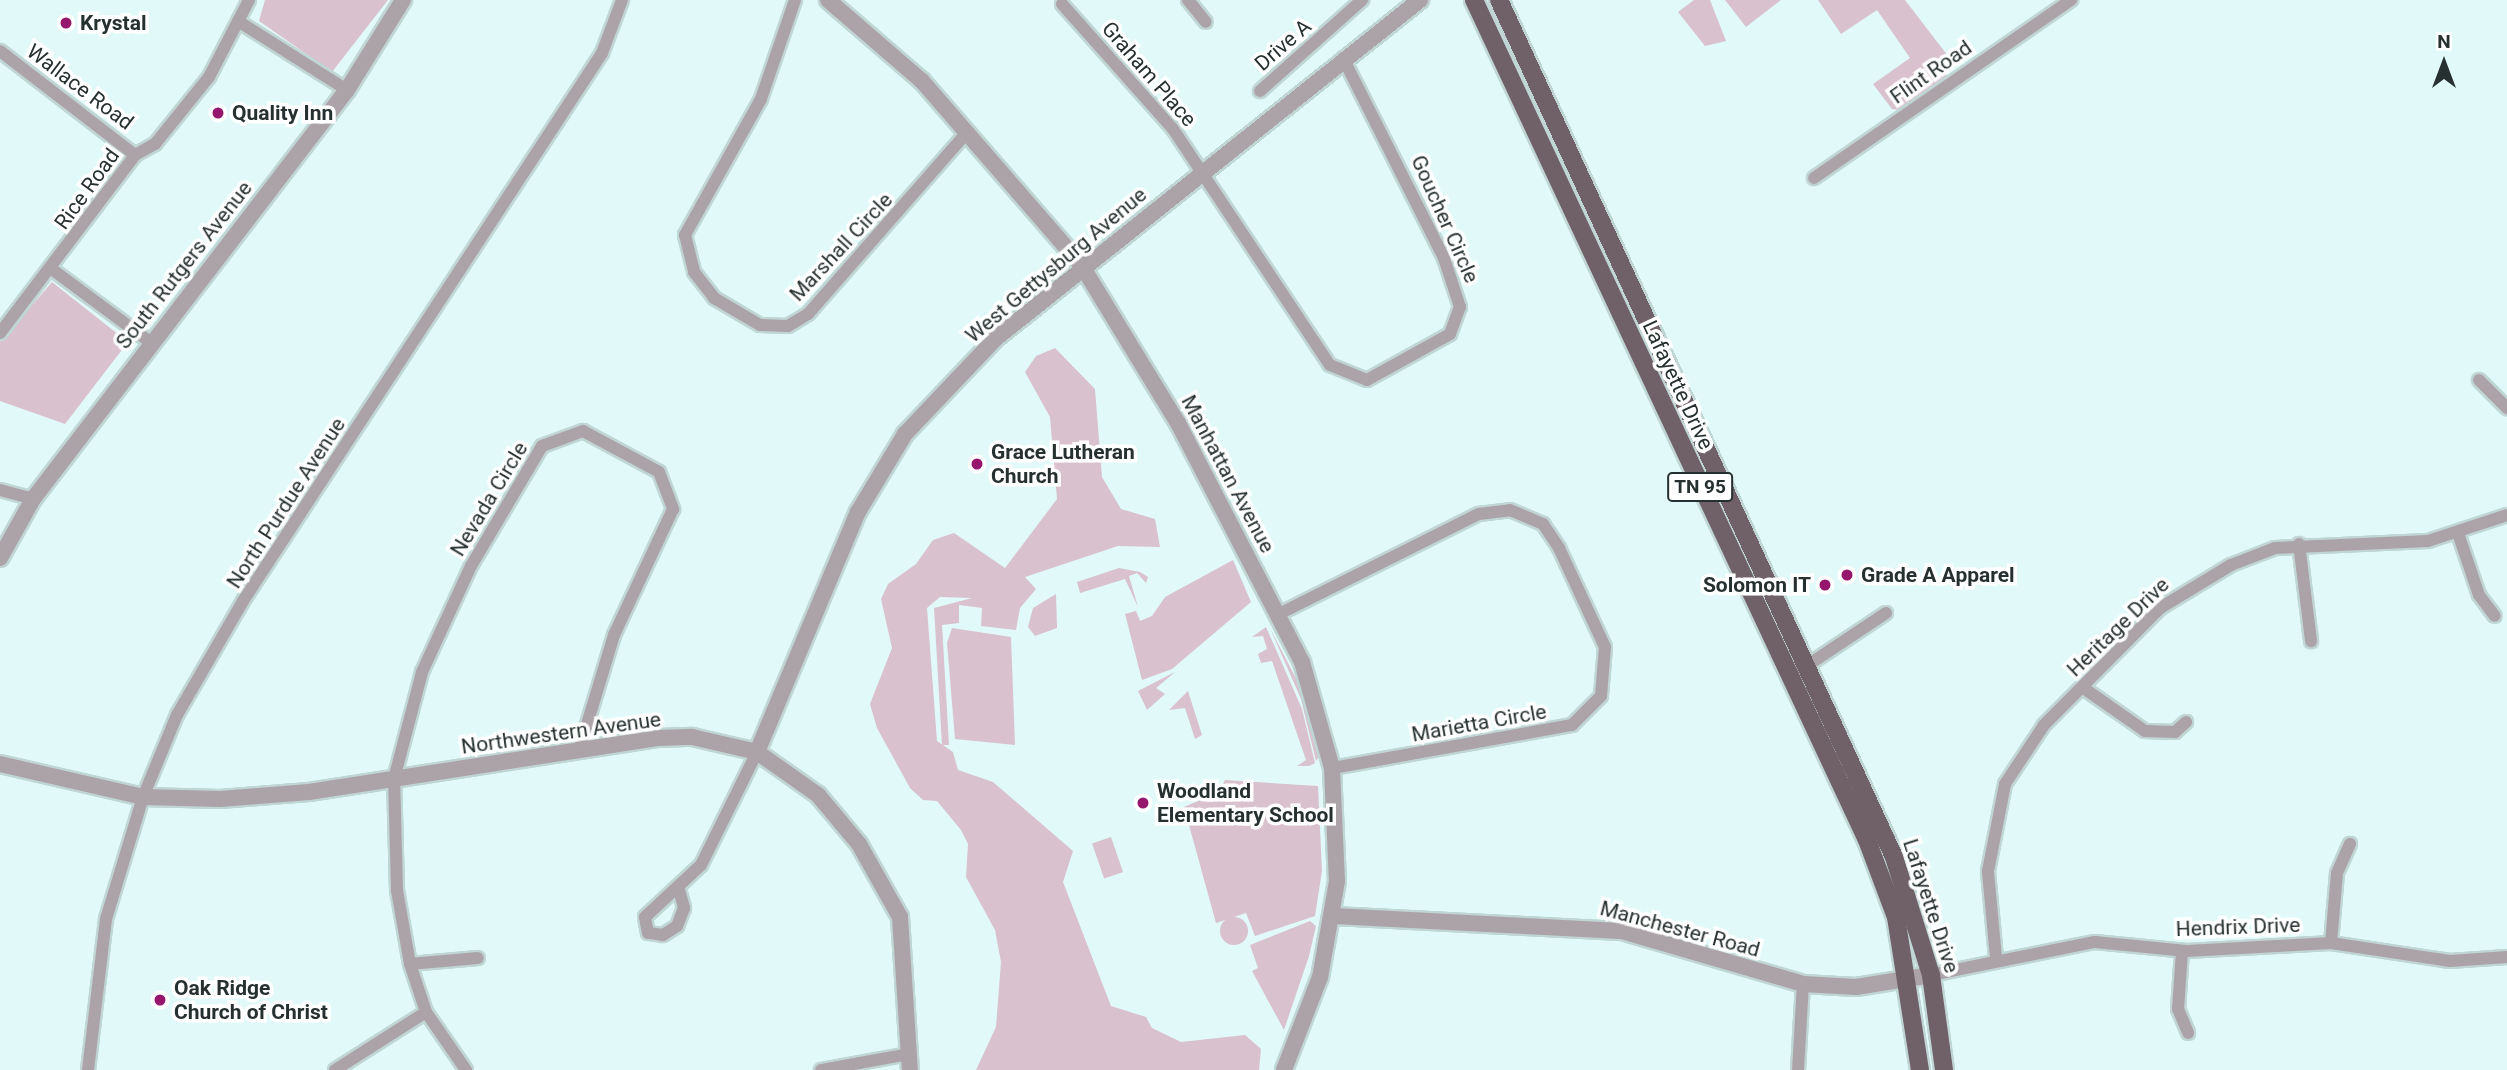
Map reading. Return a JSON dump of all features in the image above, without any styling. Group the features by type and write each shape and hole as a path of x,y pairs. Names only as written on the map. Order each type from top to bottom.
{"main road":[{"name":"Lafayette Drive","path":"1474,0 1787,677 1867,840 1896,917 1909,980 1920,1070"},
{"name":"Lafayette Drive","path":"1499,0 1895,857 1931,975 1944,1070"},
{"path":"1513,0 1604,204 1607,233"}],"street":[{"name":"Rice Road","path":"0,332 53,270 135,155 155,144 209,77 241,23 249,0"},
{"name":"South Rutgers Avenue","path":"0,558 33,499 150,342 347,90 403,0"},
{"name":"North Purdue Avenue","path":"88,1070 106,919 143,797 207,660 602,53 622,0"},
{"name":"Marshall Circle","path":"795,0 761,99 685,235 694,272 714,298 760,325 788,326 808,314 968,131"},
{"name":"Manhattan Avenue","path":"828,0 922,81 1082,266 1178,423 1279,614 1320,711 1332,768 1338,852 1333,916 1320,978 1289,1068"},
{"path":"1188,0 1206,22"},
{"name":"Drive A","path":"1260,91 1362,0"},
{"path":"1343,58 1402,0"},
{"name":"West Gettysburg Avenue","path":"757,752 859,512 905,435 995,339 1082,266 1420,0"},
{"name":"Flint Road","path":"1814,178 2071,0"},
{"name":"Graham Place","path":"1062,4 1204,171"},
{"path":"241,23 347,90"},
{"name":"Wallace Road","path":"0,51 135,155"},
{"name":"Goucher Circle","path":"1204,171 1340,373 1367,380 1381,376 1450,334 1460,307 1458,290 1343,58"},
{"path":"53,270 150,342"},
{"path":"2479,380 2507,408"},
{"name":"Nevada Circle","path":"466,1070 426,1012 410,964 397,890 394,779 422,671 471,566 542,446 583,431 659,472 673,509 614,635 579,751"},
{"path":"0,490 33,499"},
{"name":"Marietta Circle","path":"1279,614 1479,514 1510,510 1543,524 1559,548 1605,647 1601,696 1572,725 1332,768"},
{"name":"Heritage Drive","path":"1996,958 1988,871 1997,804 2022,754 2082,687 2184,590 2246,558 2299,544 2459,536 2507,515"},
{"path":"2459,536 2479,595 2495,616"},
{"path":"2299,544 2311,641"},
{"path":"1787,677 1808,666 1886,613"},
{"path":"2082,687 2145,731 2175,732 2186,722"},
{"name":"Northwestern Avenue","path":"0,764 143,797 265,798 579,751 692,737 757,752 818,795 859,844 900,917 909,1062"},
{"path":"680,890 701,865 757,752"},
{"path":"2331,943 2337,873 2350,844"},
{"name":"Manchester Road","path":"1333,916 1622,931 1803,984 1856,987 1931,975"},
{"name":"Hendrix Drive","path":"1931,975 1996,958 2095,942 2182,951 2331,943 2449,961 2507,957"},
{"path":"2182,951 2178,1009 2188,1033"},
{"path":"410,964 478,958"},
{"path":"1798,1070 1803,984"},
{"path":"335,1070 426,1012"},
{"path":"821,1070 909,1062"}],"shaded area":[{"path":"265,0 388,0 332,72 259,21"},
{"path":"1694,0 1710,0 1726,41 1705,46 1678,12"},
{"path":"1725,0 1781,0 1746,27"},
{"path":"1818,0 1905,0 1948,56 1946,78 1900,110 1892,109 1873,84 1910,58 1877,10 1841,34"},
{"path":"52,282 128,342 65,424 0,401 0,342"},
{"path":"1055,348 1095,389 1102,477 1121,509 1155,519 1160,547 1118,546 1025,577 1036,589 1020,608 1016,630 981,626 982,608 959,605 959,623 942,625 949,745 943,745 953,752 958,770 993,782 1073,851 1063,882 1111,1006 1146,1017 1152,1028 1181,1042 1245,1035 1261,1049 1259,1070 976,1070 996,1027 1001,962 995,930 966,877 968,844 961,830 937,801 923,800 910,788 877,728 870,704 892,648 881,599 888,584 916,564 933,540 954,533 1005,568 1057,499 1050,417 1025,372 1036,356","holes":["940,597 972,598 934,608 942,744 937,741 927,608"]},
{"path":"1233,560 1251,602 1172,669 1142,680 1125,614 1136,611 1140,621 1152,616 1165,597"},
{"path":"1119,568 1140,572 1148,577 1146,583 1137,573 1129,576 1138,607 1125,579 1080,593 1077,582"},
{"path":"1056,594 1057,628 1035,636 1028,627 1033,608"},
{"path":"1266,627 1302,709 1315,763 1309,766 1297,766 1306,760 1272,661 1261,663 1258,654 1267,649 1263,636 1252,637"},
{"path":"952,628 1011,637 1015,745 955,739 947,643"},
{"path":"1270,628 1306,698 1321,753 1316,761 1301,699"},
{"path":"1175,672 1156,688 1165,694 1147,710 1138,691"},
{"path":"1188,691 1202,735 1195,739 1185,708 1169,710"},
{"path":"1225,780 1318,786 1322,871 1315,916 1255,936 1246,913 1216,923 1184,807 1219,792"},
{"path":"1111,837 1123,872 1104,878 1092,844"},
{"path":"1234,917 1244,921 1248,931 1244,941 1234,945 1224,941 1220,931 1224,921"},
{"path":"1310,921 1316,926 1309,956 1284,1030 1252,971 1258,968 1250,945"}],"place":[{"name":"Krystal","path":"66,23"},
{"name":"Quality Inn","path":"218,113"},
{"name":"Grace Lutheran Church","path":"977,464"},
{"name":"Grade A Apparel","path":"1847,575"},
{"name":"Solomon IT","path":"1825,585"},
{"name":"Woodland Elementary School","path":"1143,803"},
{"name":"Oak Ridge Church of Christ","path":"160,1000"}]}
